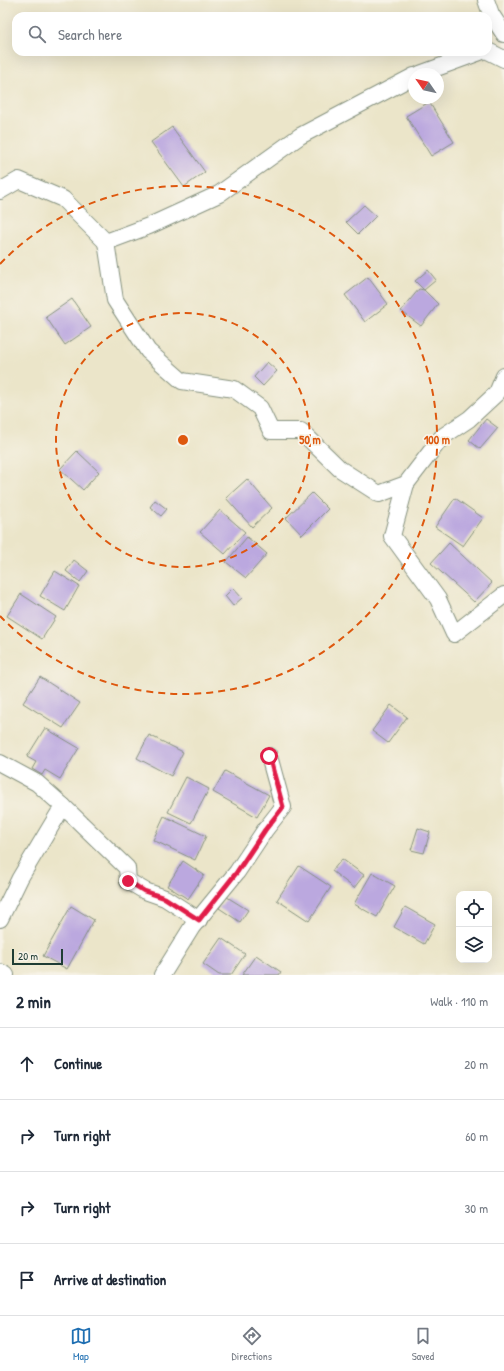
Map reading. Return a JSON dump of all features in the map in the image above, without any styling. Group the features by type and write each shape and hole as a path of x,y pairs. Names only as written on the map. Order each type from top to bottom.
{"street":[{"path":"486,0 490,12"},
{"path":"492,16 504,34"},
{"path":"492,53 504,59"},
{"path":"436,68 469,56"},
{"path":"106,242 149,226 219,194 300,136 408,79"},
{"path":"0,192 19,180 63,199 106,242 115,300 148,351 182,381 234,389 260,408 271,431 301,432 340,469 379,494 406,484"},
{"path":"504,376 497,394 469,419 442,437 406,484 392,536 438,599 454,634 504,595"},
{"path":"162,975 199,920 237,872 265,830 283,807 269,756"},
{"path":"0,763 37,783 63,806 127,868 128,881 144,891 165,898 199,920"},
{"path":"0,919 20,878 63,806"},
{"path":"0,972 6,975"}],"building":[{"path":"426,104 430,104 454,142 431,156 406,116"},
{"path":"172,127 205,172 184,187 151,142"},
{"path":"364,205 376,216 358,234 346,222"},
{"path":"428,270 436,280 424,290 415,281"},
{"path":"368,277 388,304 365,322 345,295"},
{"path":"419,289 424,290 438,304 421,326 401,311"},
{"path":"72,299 91,327 65,345 46,317"},
{"path":"267,362 277,371 263,386 254,377"},
{"path":"486,419 498,428 480,449 469,440"},
{"path":"77,451 99,472 83,490 60,469"},
{"path":"247,479 272,508 252,527 226,498"},
{"path":"312,493 328,509 302,535 286,518"},
{"path":"455,498 483,518 463,546 435,527"},
{"path":"155,500 167,509 161,516 150,507"},
{"path":"220,510 245,532 225,554 200,532"},
{"path":"247,537 267,554 246,578 226,562"},
{"path":"449,543 492,583 474,602 431,563"},
{"path":"74,560 88,571 80,582 66,571"},
{"path":"55,571 79,586 65,611 40,596"},
{"path":"233,588 242,598 233,606 225,596"},
{"path":"21,594 56,617 42,639 7,616"},
{"path":"40,677 80,703 63,728 23,703"},
{"path":"391,705 407,717 388,743 372,731"},
{"path":"45,728 79,748 60,779 45,770 42,775 32,769 36,762 27,757"},
{"path":"149,735 183,752 171,776 137,758"},
{"path":"225,771 269,795 257,817 213,792"},
{"path":"186,777 209,789 191,823 168,812"},
{"path":"164,816 206,836 195,860 153,840"},
{"path":"418,828 430,832 424,853 411,850"},
{"path":"342,859 364,875 354,888 332,871"},
{"path":"183,861 204,875 188,899 167,886"},
{"path":"299,866 331,887 309,921 277,900"},
{"path":"372,873 395,886 377,917 354,904"},
{"path":"227,897 248,910 240,922 219,908"},
{"path":"71,906 94,920 67,969 43,956"},
{"path":"405,907 435,924 424,944 394,927"},
{"path":"221,938 245,954 231,975 219,975 203,964"},
{"path":"256,955 281,972 279,975 242,975"}],"route":[{"path":"128,881 144,891 165,898 199,920 237,872 265,830 283,807 269,756"}]}
